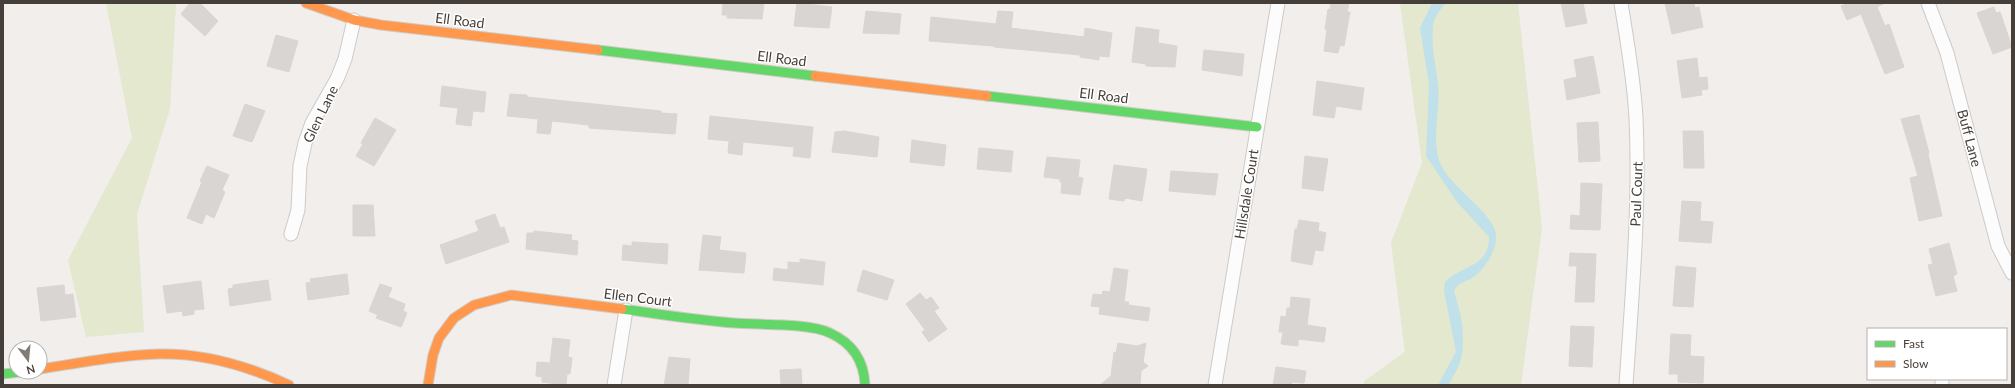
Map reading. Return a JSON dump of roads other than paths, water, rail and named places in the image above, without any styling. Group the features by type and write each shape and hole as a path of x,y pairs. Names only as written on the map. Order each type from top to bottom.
{"street":[{"name":"Ell Road","path":"306,3 354,20 381,25 1257,127"},
{"name":"Hillsdale Court","path":"1215,385 1278,3"},
{"name":"Paul Court","path":"1621,3 1636,116 1637,162 1632,303 1626,385"},
{"name":"Buff Lane","path":"1928,3 1947,54 1998,246 2012,273"},
{"name":"Glen Lane","path":"291,234 298,210 300,166 305,143 312,123 337,79 345,59 354,20"},
{"name":"Ellen Court","path":"428,385 434,351 440,336 449,322 475,302 492,297 511,295 733,324 820,329 847,341 857,354 863,368 865,385"},
{"path":"614,385 626,310"},
{"path":"48,368 141,355 172,354 202,357 238,365 271,376 288,385"}],"water":[{"path":"1432,3 1446,3 1435,18 1433,25 1433,50 1439,94 1436,135 1438,155 1441,165 1446,173 1488,217 1496,234 1493,251 1483,268 1475,276 1458,285 1454,291 1461,316 1463,342 1460,362 1449,385 1438,385 1456,352 1444,291 1445,282 1452,276 1480,260 1485,255 1489,237 1457,202 1426,156 1429,84 1420,28"}]}
